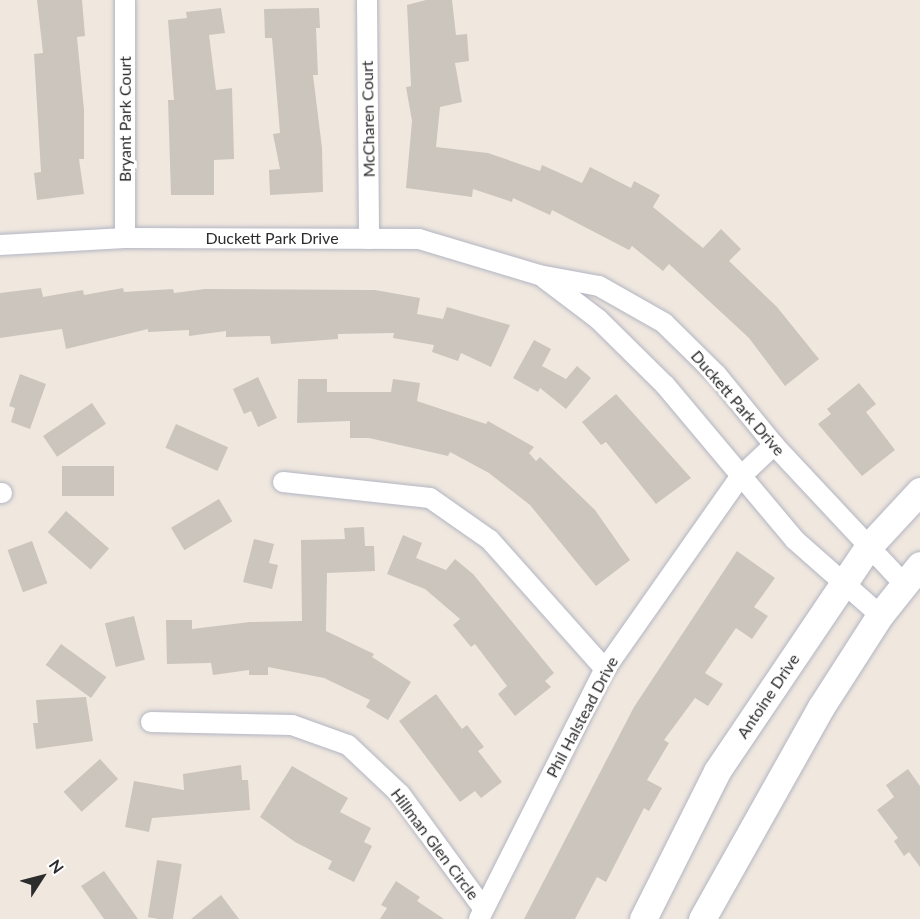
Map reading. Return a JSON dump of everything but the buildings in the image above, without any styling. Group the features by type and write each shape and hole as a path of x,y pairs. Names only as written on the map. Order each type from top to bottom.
{"main road":[{"name":"Antoine Drive","path":"643,919 717,771 869,546 920,491"},
{"path":"702,919 821,707 880,615 912,574"}],"street":[{"name":"Bryant Park Court","path":"125,0 125,238"},
{"name":"McCharen Court","path":"367,0 369,239"},
{"name":"Duckett Park Drive","path":"0,245 125,238 419,239 539,275 599,286 664,323 717,375 774,445 869,546 912,574"},
{"name":"Duckett Park Drive","path":"539,275 598,319 665,384 740,477 795,540 880,615"},
{"name":"Phil Halstead Drive","path":"481,914 604,669 740,477 774,445"},
{"path":"283,482 430,498 490,540 604,669"},
{"name":"Hillman Glen Circle","path":"152,722 292,724 348,745 399,794 481,914"}]}
